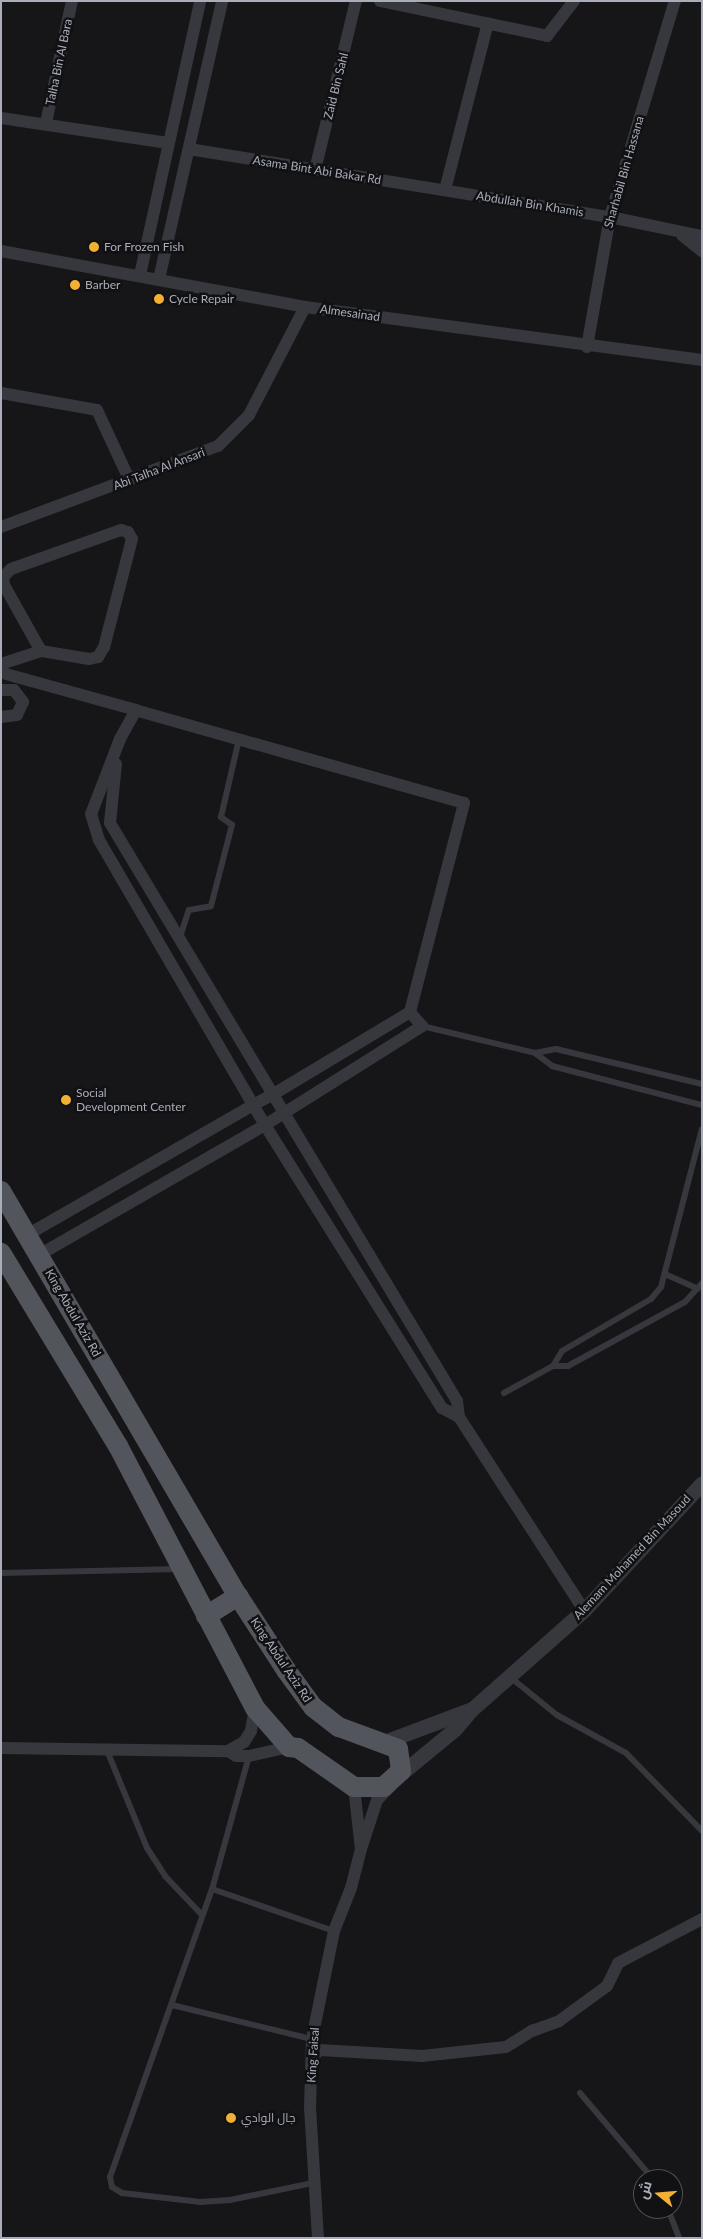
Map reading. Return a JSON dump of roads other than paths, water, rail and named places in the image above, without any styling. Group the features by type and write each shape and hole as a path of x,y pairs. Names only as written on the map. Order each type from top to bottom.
{"main road":[{"name":"King Abdul Aziz Rd","path":"1,1190 238,1596 313,1707 339,1727 384,1742 398,1749 401,1771 383,1787 354,1786"},
{"path":"1,1253 118,1446 181,1570 255,1708 289,1747 298,1748 354,1786"},
{"path":"118,1446 142,1431"},
{"path":"206,1616 238,1596"}],"street":[{"name":"Talha Bin Al Bara","path":"46,123 72,1"},
{"path":"140,275 200,1"},
{"path":"159,279 222,1"},
{"name":"Zaid Bin Sahl","path":"315,170 356,1"},
{"path":"380,1 547,36 574,1"},
{"name":"Sharhabil Bin Hassana","path":"587,347 610,217 675,1"},
{"path":"446,190 488,23"},
{"path":"1,118 46,123 168,143"},
{"name":"Asama Bint Abi Bakar Rd","path":"189,149 446,190"},
{"name":"Abdullah Bin Khamis","path":"446,190 610,217 682,234 702,236"},
{"path":"682,234 702,251"},
{"name":"Almesainad","path":"1,251 140,275 305,307 587,347 702,360"},
{"name":"Abi Talha Al Ansari","path":"1,527 130,481 218,446 249,415 305,307"},
{"path":"1,393 97,410 130,481"},
{"path":"3,667 41,651 89,660 98,657 104,647 132,539 128,532 121,530 29,562 11,569 3,577 4,586 41,651"},
{"path":"1,718 13,718 22,707 21,697 6,690 3,667"},
{"path":"3,667 136,710 464,804 410,1012 27,1235"},
{"path":"136,710 120,739 91,814 99,840 264,1125 442,1408 459,1417"},
{"path":"120,739 110,802 110,824 178,941 457,1401 459,1417 584,1610"},
{"path":"39,1255 264,1125 422,1026 410,1012"},
{"name":"Alemam Mohamed Bin Masoud","path":"404,1771 455,1729 470,1710 584,1610 702,1483"},
{"path":"228,1751 244,1742 251,1731 255,1708"},
{"name":"Alemam Mohamed Bin Masoud","path":"384,1742 470,1710"},
{"path":"1,1748 228,1751 236,1756 249,1756 289,1747"},
{"name":"King Faisal","path":"318,2238 313,2183 312,2039 334,1931 351,1888 377,1800 404,1771"},
{"path":"354,1786 362,1849"},
{"path":"312,2057 320,2050 422,2056 506,2047 532,2031 559,2022 606,1986 618,1963 702,1919"}],"lane":[{"path":"178,941 189,910 210,906 232,825 221,817 239,739"},
{"path":"422,1026 535,1053 552,1066 702,1104"},
{"path":"535,1053 556,1049 702,1084"},
{"path":"554,1366 562,1351 651,1299 665,1274 702,1129"},
{"path":"504,1393 554,1366 568,1366 685,1302 700,1286 665,1274"},
{"path":"1,1574 181,1570"},
{"path":"509,1676 557,1715 626,1753 702,1831"},
{"path":"106,1748 147,1848 165,1876 201,1914"},
{"path":"249,1756 212,1890 201,1914 172,2005 110,2177 112,2188 122,2193 214,2202 313,2183"},
{"path":"212,1890 334,1931"},
{"path":"172,2005 312,2039"},
{"path":"580,2093 645,2169"},
{"path":"671,2219 678,2238"}],"place":[{"name":"For Frozen Fish","path":"94,247"},
{"name":"Barber","path":"75,285"},
{"name":"Cycle Repair","path":"159,299"},
{"name":"Social Development Center","path":"66,1100"},
{"name":"جال الوادي","path":"231,2118"}]}
